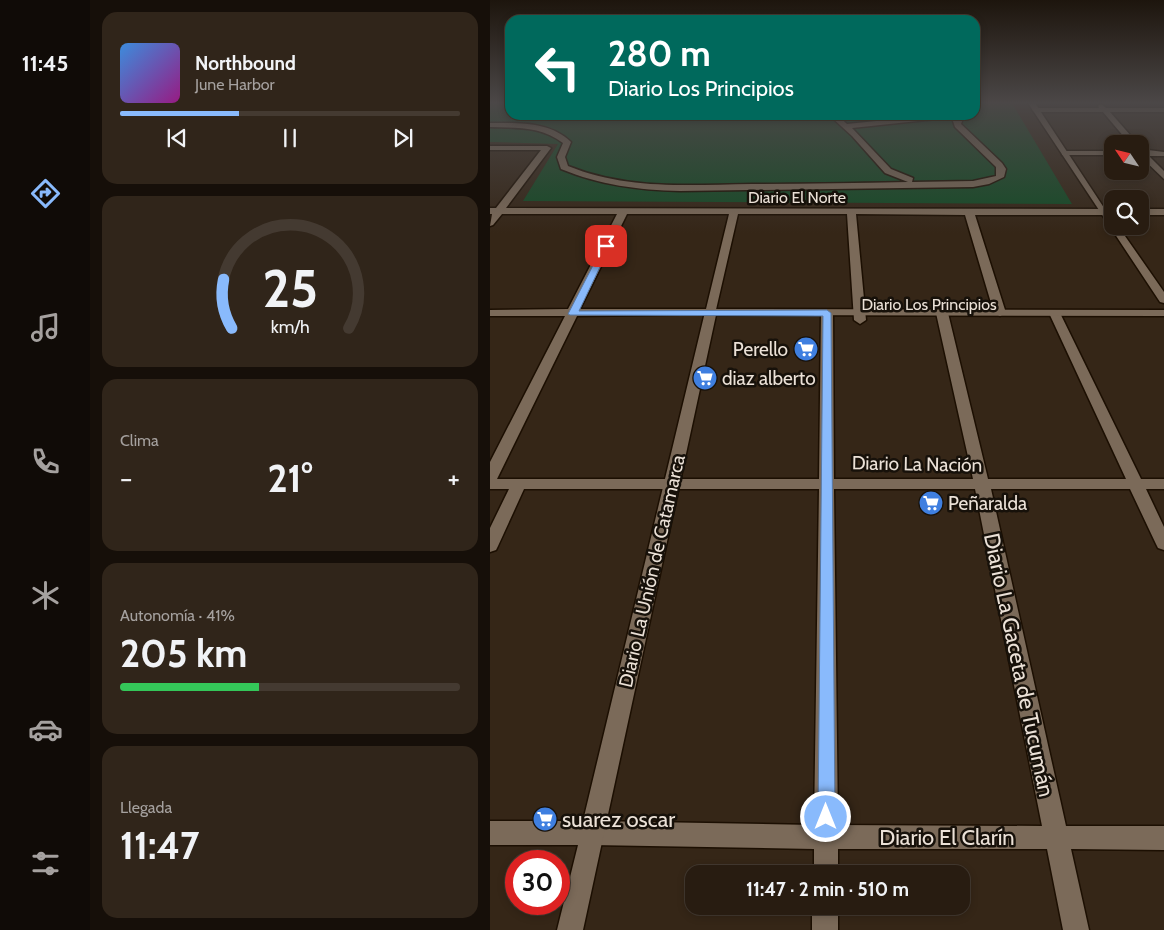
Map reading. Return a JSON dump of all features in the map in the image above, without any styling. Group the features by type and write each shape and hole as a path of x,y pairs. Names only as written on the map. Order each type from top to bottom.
{"street":[{"path":"566,146 561,161 564,167 588,176 623,184 689,188 973,184 1000,177 1002,169 979,146"},
{"path":"865,146 888,171 900,177 924,184"},
{"path":"1060,146 1104,207"},
{"path":"490,148 546,148 495,211 490,223"},
{"path":"1065,153 1104,153"},
{"path":"1149,153 1164,154"},
{"path":"1149,160 1164,176"},
{"path":"864,186 880,180 888,171"},
{"name":"Diario El Norte","path":"495,211 1104,212"},
{"path":"490,477 623,212"},
{"name":"Diario La Unión de Catamarca","path":"570,930 672,483 705,316 734,212"},
{"path":"850,212 859,317"},
{"path":"969,212 1000,313"},
{"path":"1149,212 1164,212"},
{"path":"1119,235 1164,300"},
{"name":"Diario Los Principios","path":"490,313 828,317 1057,317 1164,313"},
{"name":"Diario Los Principios","path":"943,317 1000,313 1164,322"},
{"path":"826,865 828,317"},
{"name":"Diario La Gaceta de Tucumán","path":"943,317 982,485 1076,930"},
{"path":"1057,317 1164,544"},
{"name":"Diario La Nación","path":"490,484 1164,484"},
{"path":"490,546 519,484"},
{"name":"Diario El Clarín","path":"490,833 826,837 1164,838"},
{"path":"825,915 825,930"}],"green space":[{"path":"557,146 1038,146 1072,204 523,201"}],"place":[{"name":"Perello","path":"806,349"},
{"name":"diaz alberto","path":"705,378"},
{"name":"Peñaralda","path":"931,503"},
{"name":"suarez oscar","path":"545,819"}],"route":[{"path":"606,246 573,314 827,313 826,817"}]}
